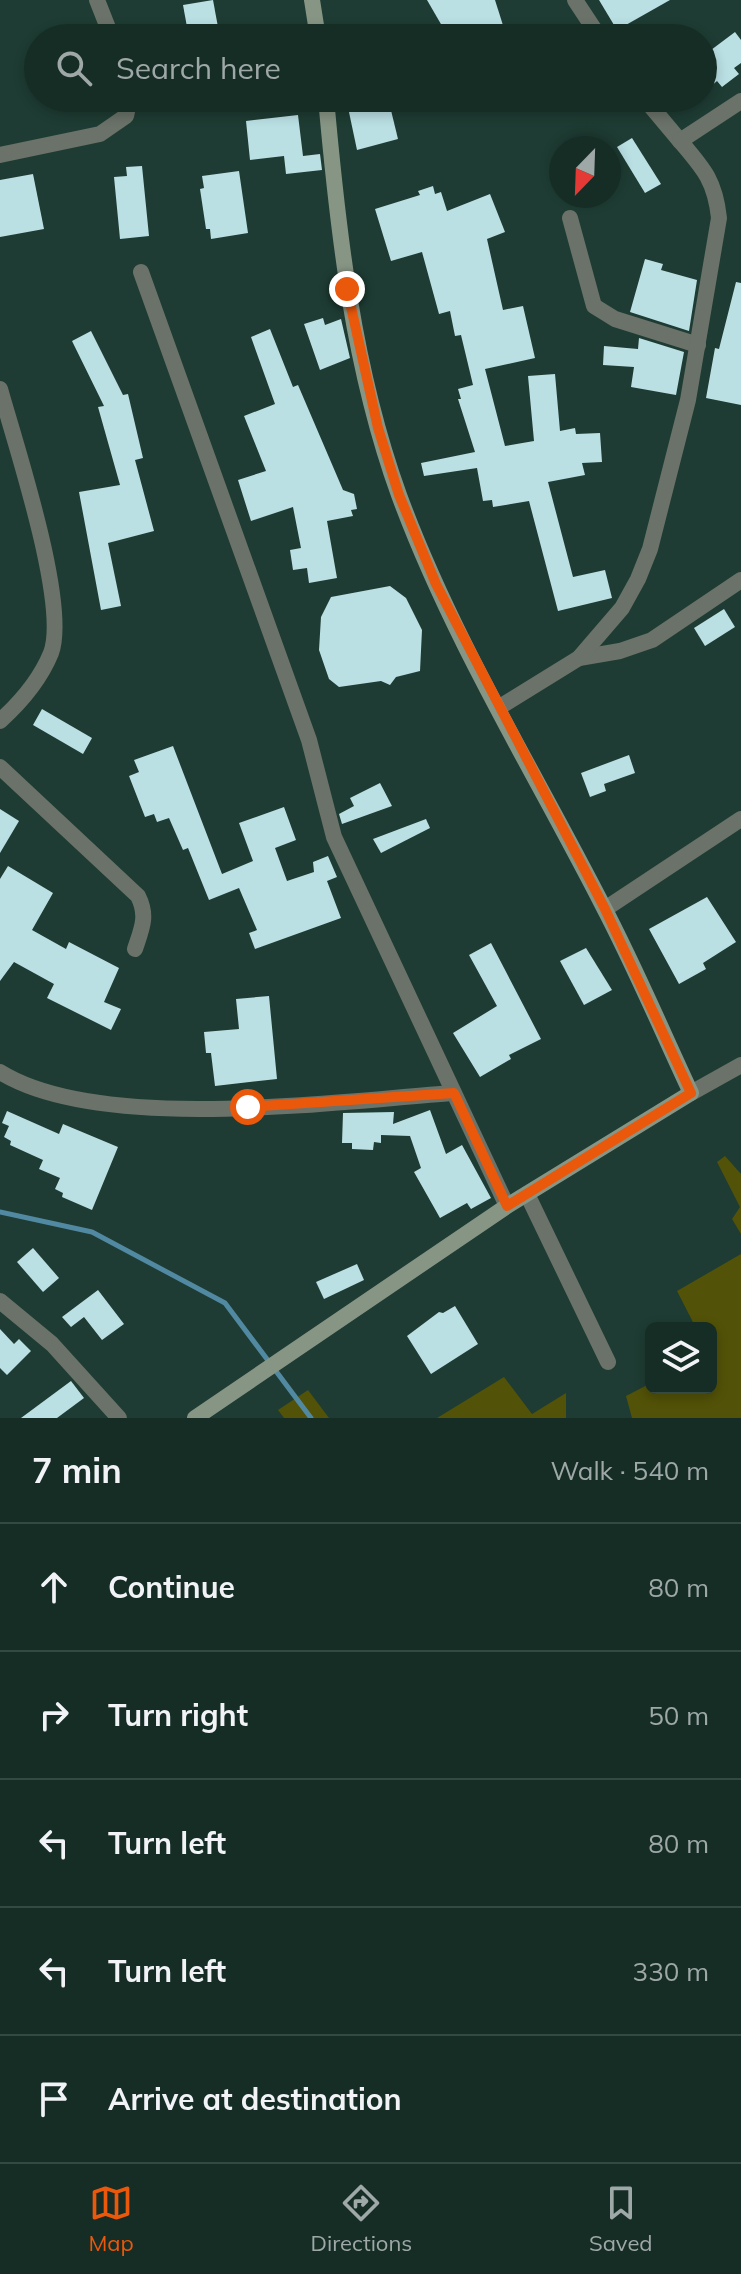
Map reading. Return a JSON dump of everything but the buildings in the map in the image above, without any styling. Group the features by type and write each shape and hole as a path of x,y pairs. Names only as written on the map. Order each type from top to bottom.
{"street":[{"path":"97,0 106,24"},
{"path":"312,0 316,24"},
{"path":"575,0 591,24"},
{"path":"680,141 741,101"},
{"path":"0,155 100,134 126,116 127,112"},
{"path":"328,112 347,289 378,428 399,495 436,584 605,909 691,1093"},
{"path":"498,708 579,658 622,608 650,549 698,345 719,218 716,190 705,170 656,112"},
{"path":"570,218 594,306 615,319 698,345"},
{"path":"141,272 309,740 334,837 507,1206"},
{"path":"0,389 40,535 53,606 54,632 52,650 39,676 19,704 0,721"},
{"path":"579,658 620,651 652,640 741,580"},
{"path":"0,767 138,896 145,909 145,921 135,949"},
{"path":"605,909 741,819"},
{"path":"195,1418 507,1206 741,1065"},
{"path":"0,1072 48,1094 126,1108 248,1107 454,1093"},
{"path":"527,1194 608,1362"},
{"path":"0,1301 52,1344 119,1418"}],"shaded area":[{"path":"725,1156 741,1174 741,1234 732,1219 740,1207 717,1162"},
{"path":"741,1254 741,1418 632,1418 626,1396 645,1386 645,1394 717,1394 717,1322 693,1322 677,1291"},
{"path":"504,1377 532,1414 566,1393 566,1418 437,1418"},
{"path":"308,1390 329,1418 284,1418 278,1410"}],"waterway":[{"path":"0,1212 92,1232 225,1303 311,1418"}],"route":[{"path":"248,1107 454,1093 507,1206 691,1093 605,909 436,584 399,495 378,428 347,289"}]}
